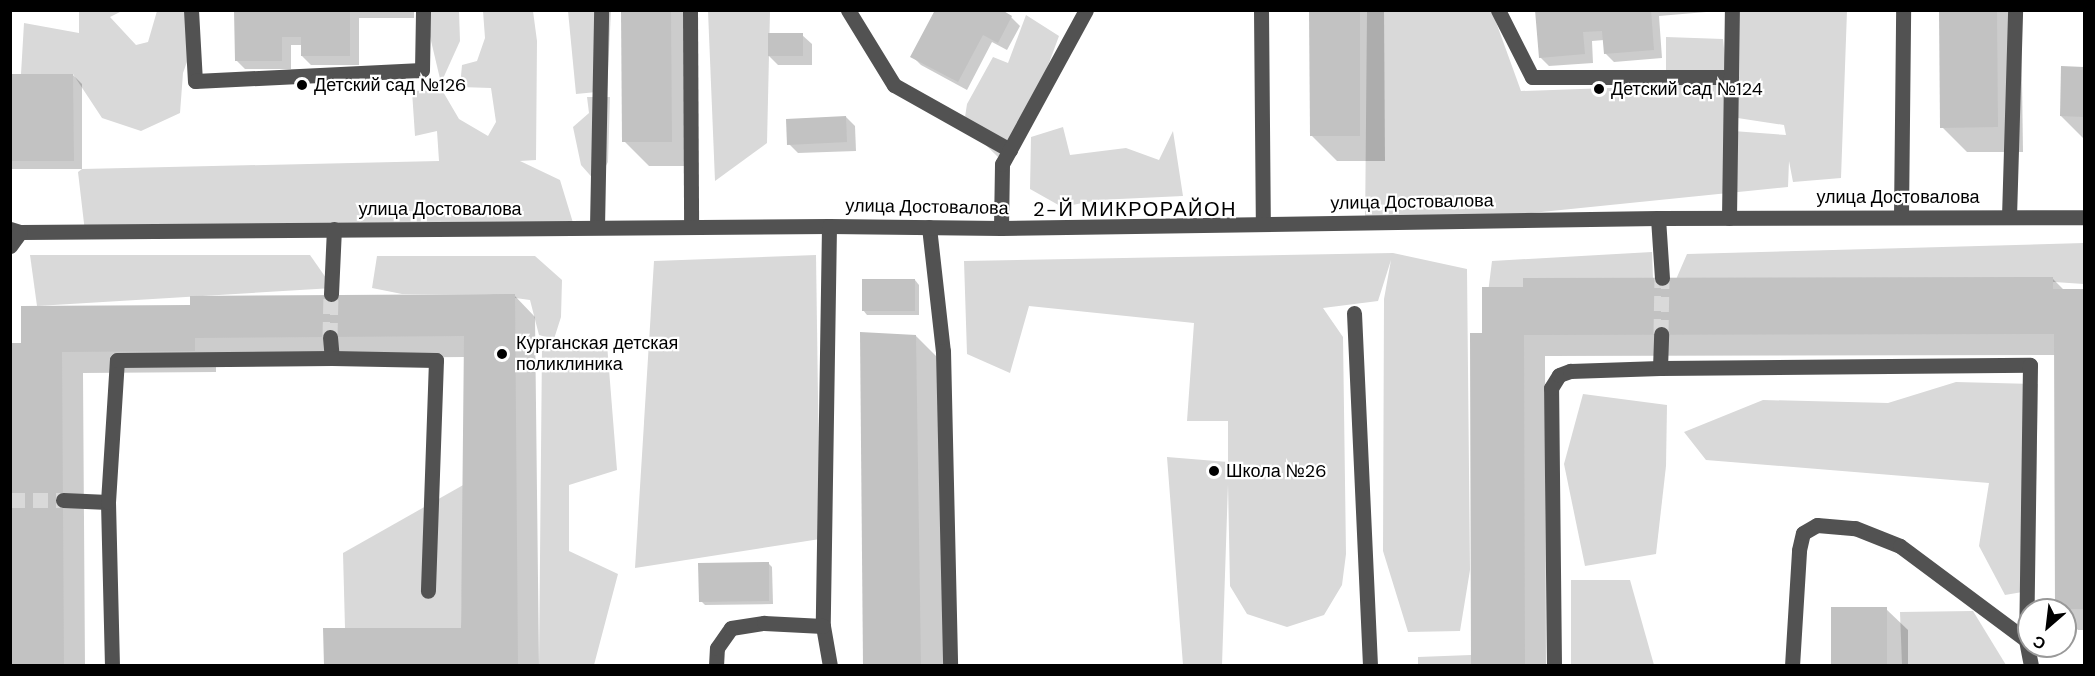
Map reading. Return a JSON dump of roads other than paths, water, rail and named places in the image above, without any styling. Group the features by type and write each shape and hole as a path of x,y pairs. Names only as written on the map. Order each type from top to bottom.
{"street":[{"path":"191,10 195,81 422,70 423,10"},
{"path":"597,227 601,10"},
{"path":"690,10 691,227"},
{"path":"848,10 894,85 1010,150"},
{"path":"1000,228 1002,164 1086,10"},
{"path":"1261,10 1263,224"},
{"path":"1498,10 1532,77 1731,77"},
{"path":"1729,218 1732,10"},
{"path":"1901,216 1903,10"},
{"path":"2009,217 2015,10"},
{"name":"улица Достовалова","path":"15,230 829,226 1000,228 1658,218 2085,217"},
{"path":"1658,218 1662,278"},
{"path":"829,226 823,626 830,666"},
{"path":"929,226 943,351 950,666"},
{"path":"331,294 334,229"},
{"path":"10,246 15,230"},
{"path":"1354,313 1370,666"},
{"path":"1660,368 1661,334"},
{"path":"330,337 332,358"},
{"path":"111,666 108,502 117,360 332,358 436,360 428,591"},
{"path":"1554,666 1551,388 1560,375 1570,371 1660,368 2030,365 2027,598"},
{"path":"63,500 108,502"},
{"path":"1792,666 1799,550 1803,533 1817,525 1855,528 1900,546 2017,633"},
{"path":"717,666 717,648 731,628 764,623 823,626"}],"tunnel":[{"path":"1661,334 1662,278"},
{"path":"330,337 331,294"},
{"path":"10,500 63,500"}],"place":[{"name":"Детский сад №126","path":"302,85"},
{"name":"Детский сад №124","path":"1599,89"},
{"name":"Курганская детская поликлиника","path":"502,354"},
{"name":"Школа №26","path":"1214,471"}],"district":[{"name":"2-Й МИКРОРАЙОН","path":"1135,209"}]}
